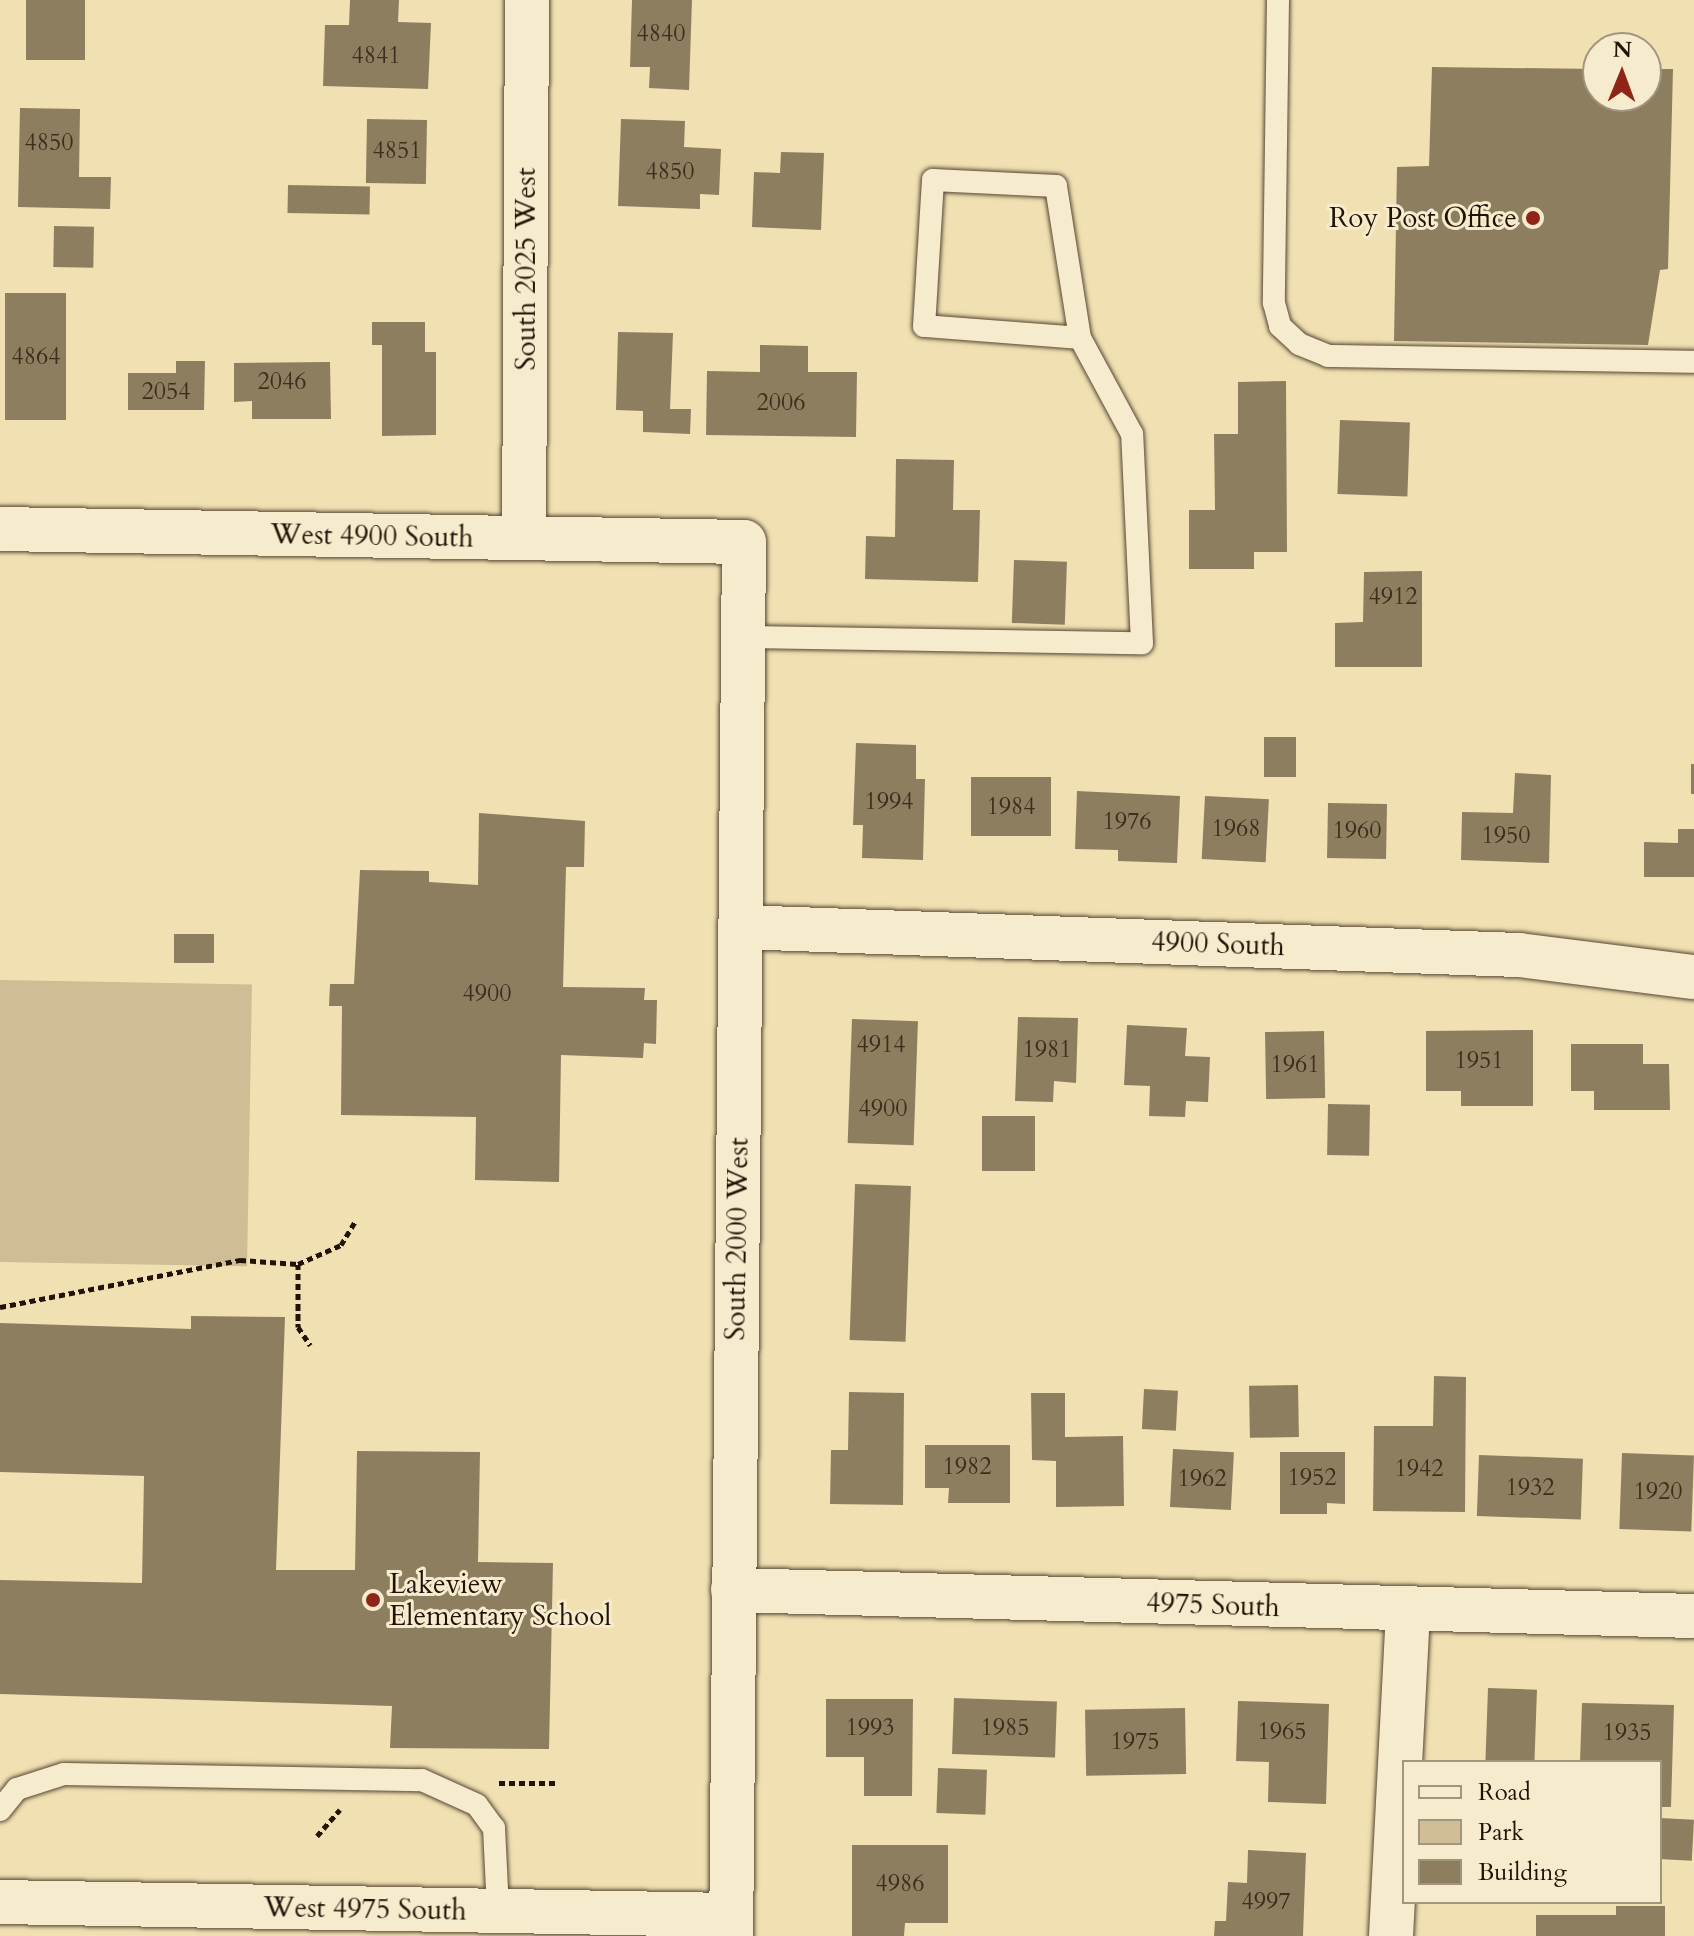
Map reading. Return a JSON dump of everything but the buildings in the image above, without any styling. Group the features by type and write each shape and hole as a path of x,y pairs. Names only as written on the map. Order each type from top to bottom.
{"street":[{"name":"South 2025 West","path":"524,538 527,0"},
{"name":"West 4900 South","path":"0,529 744,542"},
{"name":"South 2000 West","path":"730,1926 744,542"},
{"name":"4900 South","path":"740,927 1519,955 1694,977"},
{"name":"4975 South","path":"733,1590 1408,1611 1694,1616"},
{"path":"1391,1936 1408,1611"},
{"name":"West 4975 South","path":"0,1902 498,1911 730,1926"}],"lane":[{"path":"1278,0 1274,303 1280,326 1328,356 1694,362"},
{"path":"743,637 1142,643 1132,434 1080,338 1056,186 933,180 924,326 1080,338"},
{"path":"0,1810 17,1789 64,1774 422,1780 477,1805 494,1828 498,1911"}],"path":[{"path":"0,1307 240,1260 298,1264 341,1245 356,1220"},
{"path":"298,1264 298,1327 310,1345"},
{"path":"486,1783 559,1783"}],"green space":[{"path":"0,980 252,984 247,1266 0,1262"}],"place":[{"name":"Roy Post Office","path":"1533,218"},
{"name":"Lakeview Elementary School","path":"373,1600"}]}
